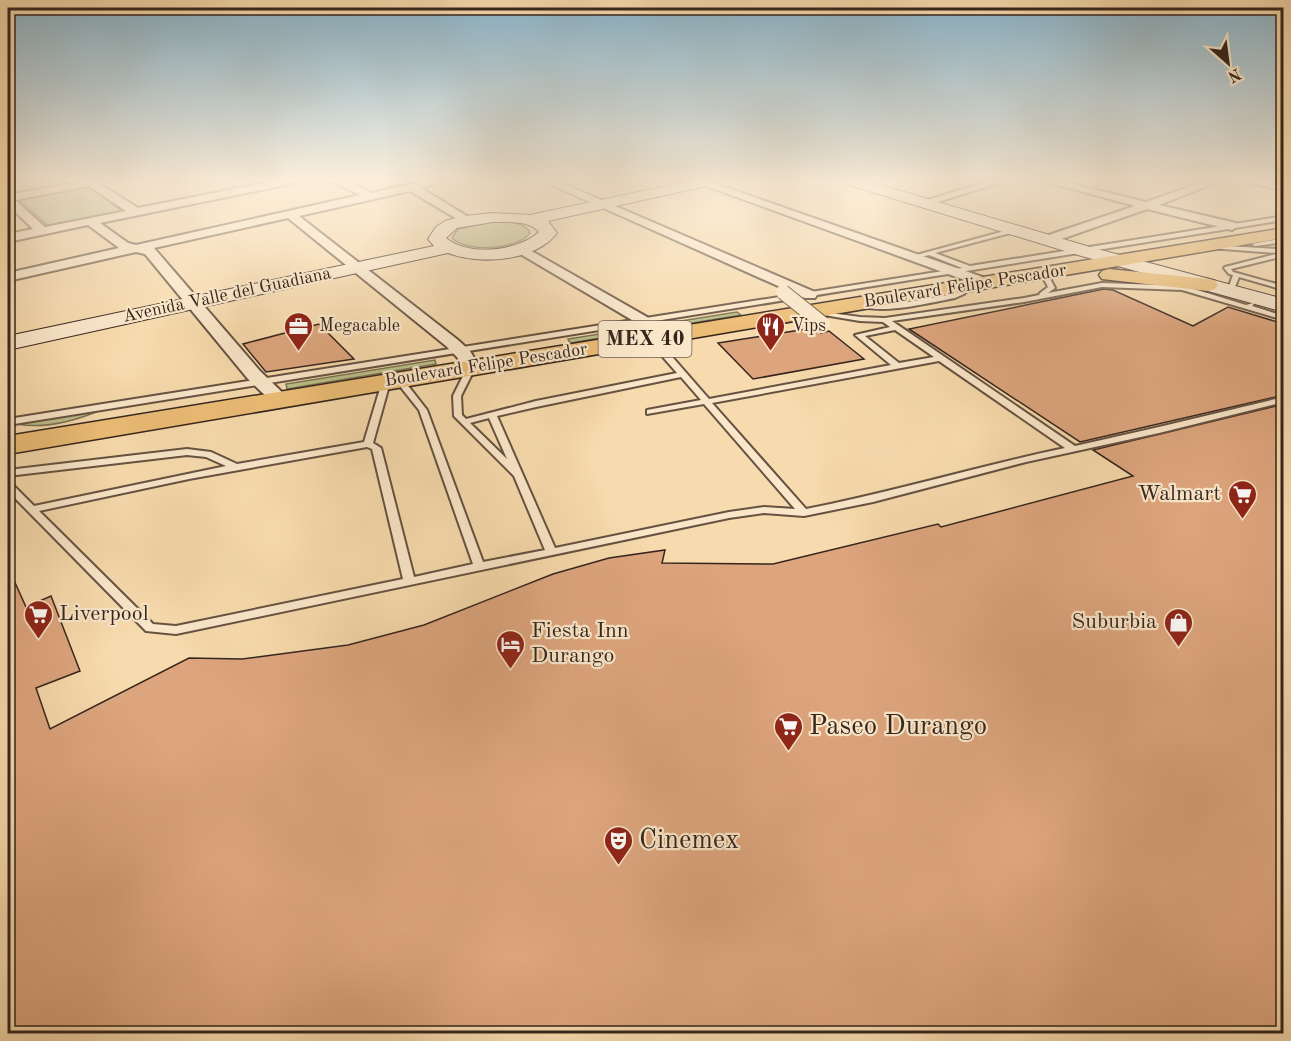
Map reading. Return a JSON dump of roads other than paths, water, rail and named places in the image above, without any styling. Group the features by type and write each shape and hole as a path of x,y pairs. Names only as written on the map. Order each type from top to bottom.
{"main road":[{"name":"Boulevard Felipe Pescador","path":"8,445 393,381 465,359 646,329 854,305 1046,257 1120,261 1200,247 1234,233 1283,238"},
{"path":"1046,257 1135,277 1208,285"}],"street":[{"path":"8,238 49,230"},
{"path":"102,230 124,246 149,251 261,383 280,399"},
{"path":"8,277 221,230"},
{"path":"309,230 465,359"},
{"path":"443,230 438,234 442,244 481,253 520,249 544,239 548,233 547,230"},
{"path":"652,230 816,310"},
{"path":"836,230 970,277"},
{"path":"1016,230 1046,257"},
{"path":"1046,257 1099,230"},
{"path":"1223,230 1234,233"},
{"name":"Avenida Valle del Guadiana","path":"8,334 190,299 442,244"},
{"path":"520,249 646,329"},
{"path":"1046,257 1084,251 1208,285 1234,283 1253,303 1284,306"},
{"path":"783,292 816,310"},
{"name":"Avenida Valle del Guadiana","path":"8,343 190,299"}],"lane":[{"path":"912,257 1016,230"},
{"name":"Boulevard Felipe Pescador","path":"1084,251 1234,233"},
{"path":"1200,247 1283,238"},
{"path":"1234,283 1227,268 1246,263 1283,238"},
{"path":"930,253 970,277"},
{"path":"1024,300 1050,291 1052,288 1046,257"},
{"name":"Boulevard Felipe Pescador","path":"816,310 970,277"},
{"path":"1182,288 1234,283 1284,288"},
{"path":"816,310 842,317 885,320 1024,300 1114,284 1182,288 1253,303 1284,318"},
{"path":"885,320 1072,448"},
{"path":"895,328 859,335 898,366"},
{"path":"646,329 682,374 804,513"},
{"path":"650,412 940,358"},
{"path":"465,359 457,396 458,416 520,477"},
{"name":"Boulevard Felipe Pescador","path":"8,422 261,383 465,359"},
{"path":"464,422 682,374"},
{"path":"409,580 372,446 393,381 423,410 479,566"},
{"path":"8,486 150,628 159,631 185,629 409,580 752,511 804,513 873,499 1072,448 1159,430 1284,399"},
{"path":"492,414 551,551"},
{"path":"31,510 235,467 372,446"},
{"path":"8,473 193,452 208,454 235,467"}],"place":[{"name":"Megacable","path":"298,352"},
{"name":"Vips","path":"770,352"},
{"name":"Walmart","path":"1242,520"},
{"name":"Liverpool","path":"38,640"},
{"name":"Suburbia","path":"1178,648"},
{"name":"Fiesta Inn Durango","path":"510,670"},
{"name":"Paseo Durango","path":"788,752"},
{"name":"Cinemex","path":"618,866"}]}
